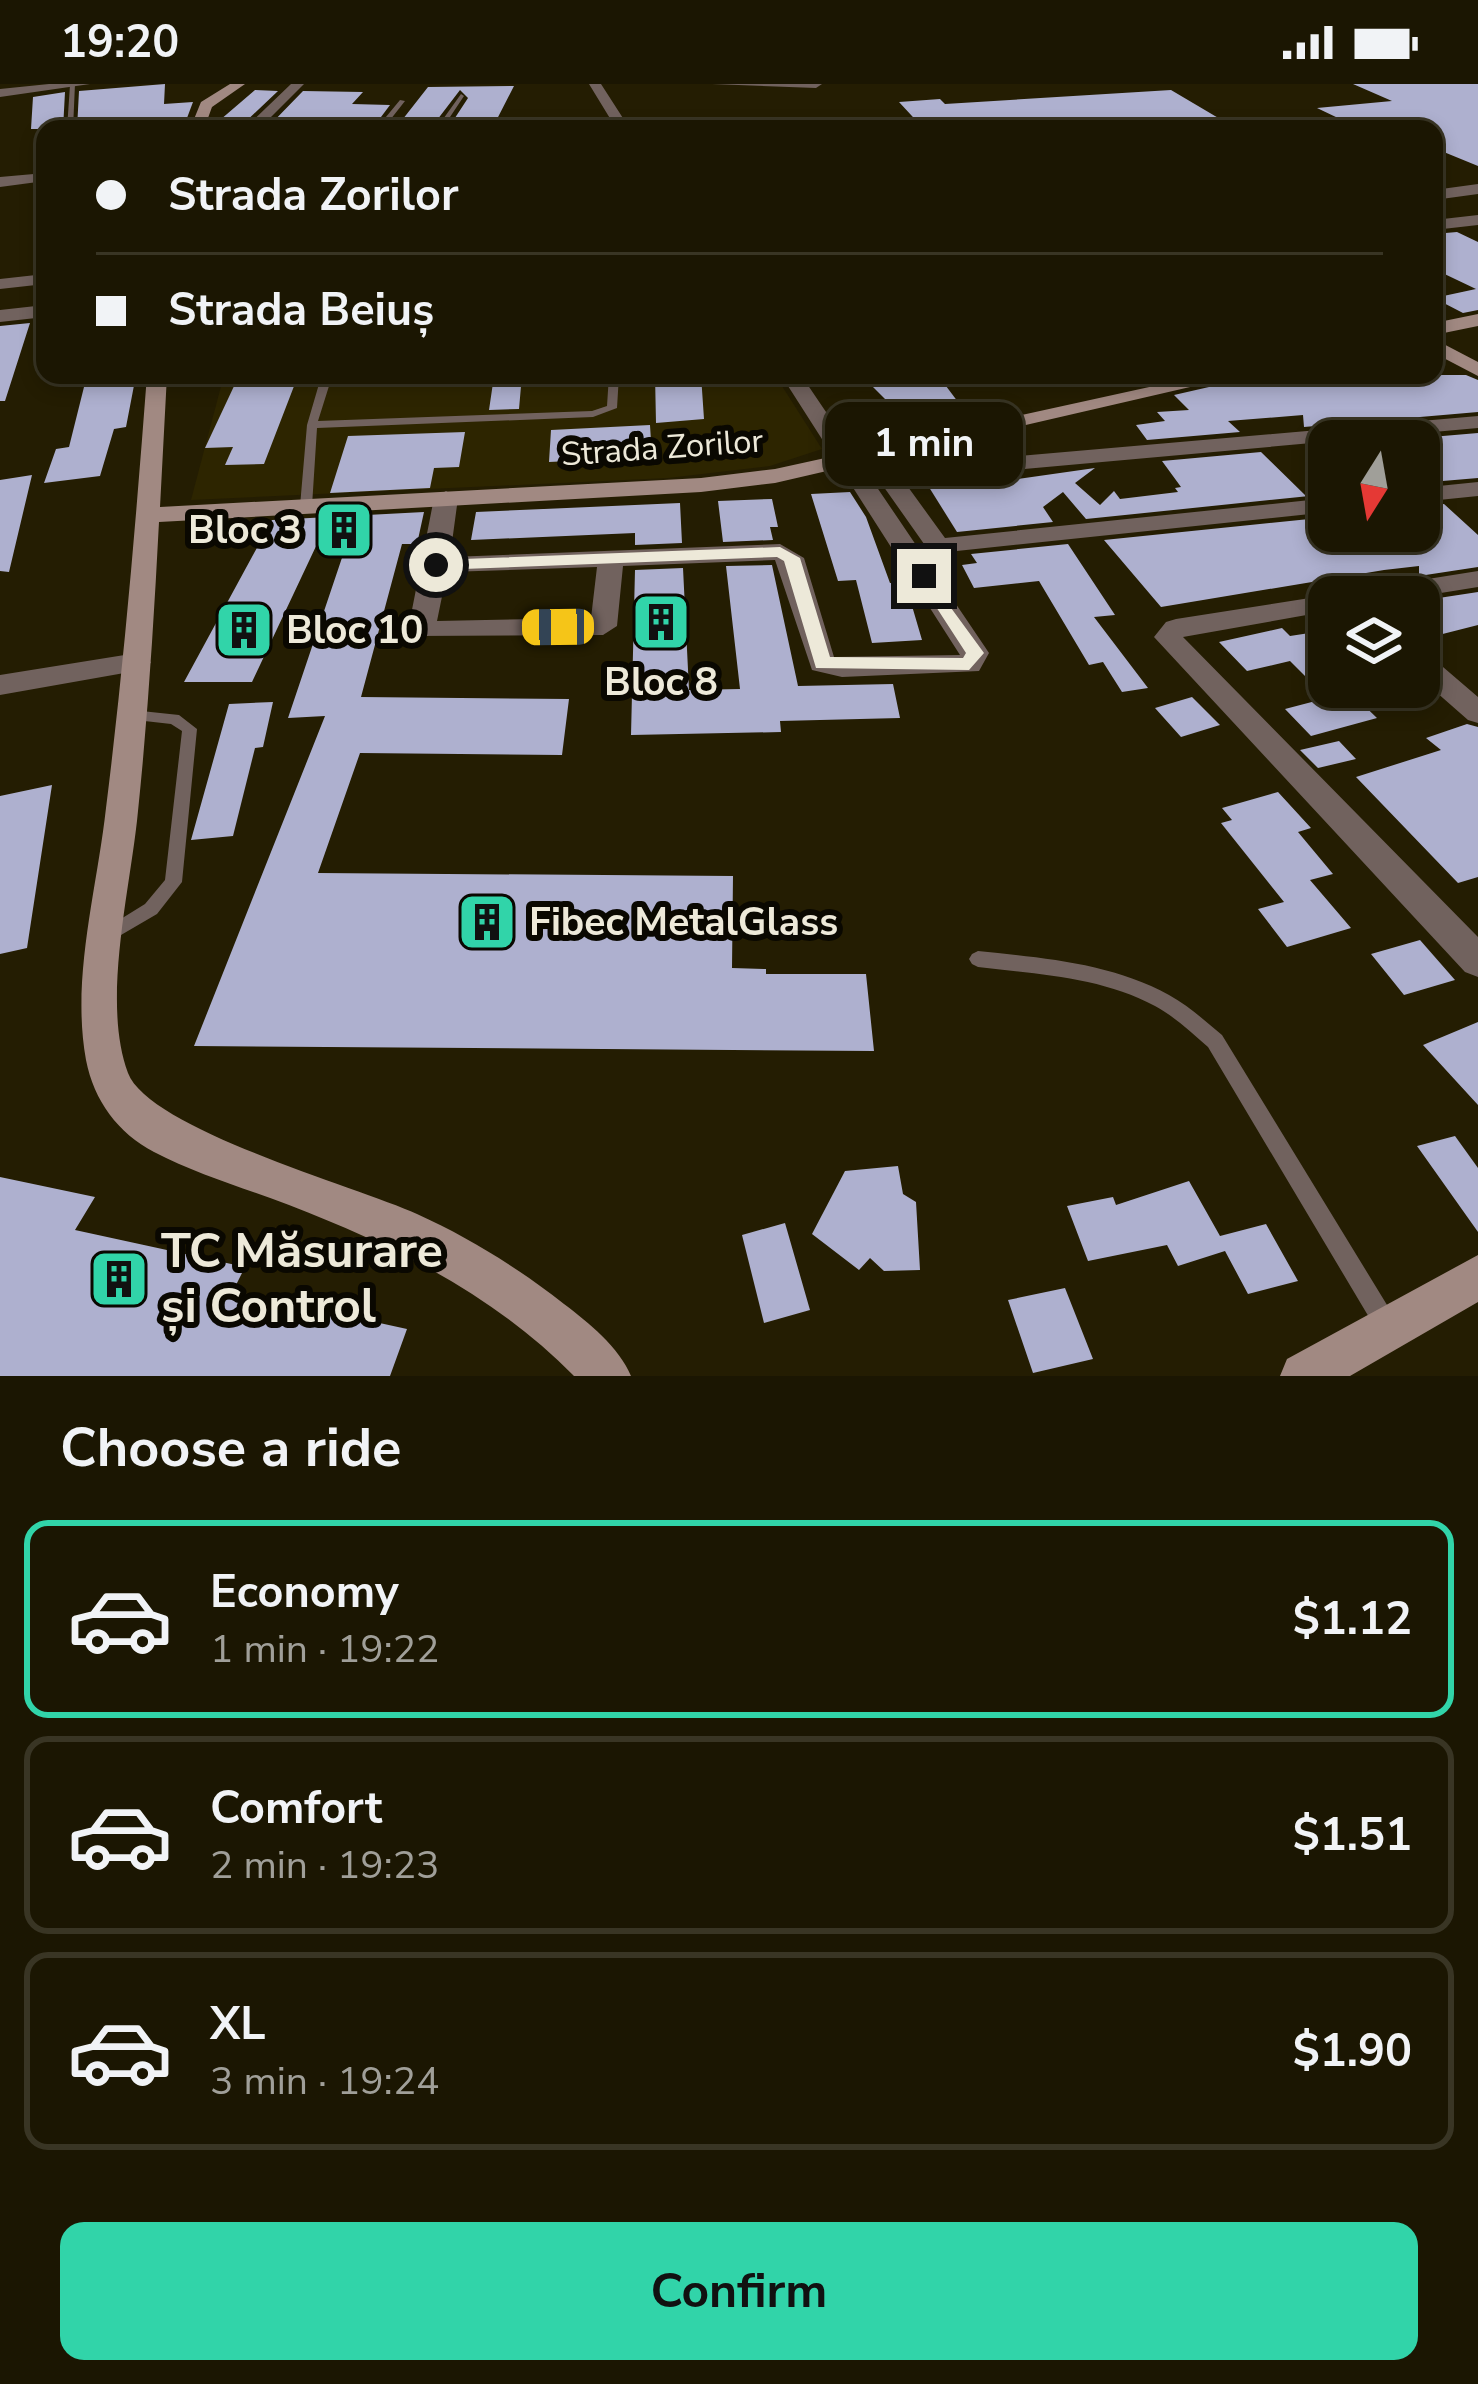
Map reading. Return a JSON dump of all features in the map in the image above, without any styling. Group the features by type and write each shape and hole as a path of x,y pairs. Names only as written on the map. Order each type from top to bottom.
{"main road":[{"path":"201,120 215,91 239,84"},
{"path":"1443,327 1478,320"},
{"path":"1443,350 1478,370"},
{"path":"157,384 110,935 105,1058 118,1100 138,1120 171,1139 422,1239 486,1270 570,1335 607,1376"},
{"name":"Strada Zorilor","path":"148,515 701,485 872,461 943,440 1192,384"},
{"path":"1304,1376 1389,1328 1472,1292"}],"street":[{"path":"0,94 84,84"},
{"path":"260,120 298,84"},
{"path":"595,84 617,120"},
{"path":"718,84 816,84"},
{"path":"0,182 36,178"},
{"path":"1443,194 1478,189"},
{"path":"1443,224 1478,220"},
{"path":"0,284 36,280"},
{"path":"0,316 36,312"},
{"path":"799,384 872,461 938,546 1308,507"},
{"path":"872,461 961,466 1478,422"},
{"path":"943,440 961,466"},
{"path":"436,565 787,554 822,663 958,667 974,659 872,461"},
{"path":"1440,493 1478,489"},
{"path":"446,498 422,629 603,626 611,558"},
{"path":"1440,585 1476,580"},
{"path":"1308,607 1168,632 1176,646 1478,961"},
{"path":"0,686 137,662"},
{"path":"1440,680 1478,713"}],"lane":[{"path":"71,120 73,85"},
{"path":"446,120 461,96"},
{"path":"386,120 402,101"},
{"path":"305,506 312,425 324,384"},
{"path":"312,425 593,414 612,408 613,384"},
{"path":"110,935 151,909 173,882 190,729 174,719 132,715"},
{"path":"978,959 1092,972 1183,1009 1215,1041 1389,1328"}],"shaded area":[{"path":"222,384 781,384 822,449 770,466 668,478 191,500"}],"building":[{"path":"165,84 164,104 193,102 186,120 77,120 79,91"},
{"path":"1353,84 1478,84 1478,166 1443,152 1443,120 1342,120 1317,108 1392,101"},
{"path":"514,86 497,120 454,120 468,98 460,90 437,120 402,120 428,87"},
{"path":"255,90 278,91 247,120 220,120"},
{"path":"1171,90 1222,120 916,120 899,102 940,99 945,104"},
{"path":"303,91 363,92 352,104 390,105 379,120 275,120"},
{"path":"65,92 63,120 36,120 36,129 31,129 33,97"},
{"path":"1457,232 1478,242 1478,310 1463,313 1443,303 1443,296 1476,289 1443,273 1443,233"},
{"path":"30,323 5,401 0,401 0,326"},
{"path":"1443,375 1478,380 1478,412 1385,420 1308,420 1304,427 1303,415 1228,421 1240,432 1147,440 1136,425 1165,421 1157,412 1189,410 1174,395 1222,384 1443,384"},
{"path":"85,384 134,384 126,427 114,429 100,476 44,483 56,449 69,447"},
{"path":"235,384 295,384 264,464 225,465 233,447 205,448"},
{"path":"493,384 521,384 519,409 489,410"},
{"path":"655,384 702,384 704,419 656,423"},
{"path":"870,384 944,384 967,414 912,426"},
{"path":"650,425 652,457 549,462 551,430"},
{"path":"465,432 459,467 434,468 430,488 330,493 348,436"},
{"path":"1478,433 1478,478 1440,481 1440,436"},
{"path":"1261,452 1306,496 1305,455 1308,496 1086,519 1063,492 1043,507 1053,522 957,532 927,484 978,478 982,484 1095,468 1075,483 1100,505 1114,491 1120,499 1178,492 1175,488 1181,487 1162,461"},
{"path":"32,475 9,572 0,571 0,480"},
{"path":"850,492 866,517 890,583 905,582 922,640 872,643 856,580 838,581 811,494"},
{"path":"772,499 778,527 770,527 773,540 723,542 718,501"},
{"path":"680,503 682,543 635,545 635,533 471,540 476,512"},
{"path":"1440,504 1478,535 1478,567 1419,576 1419,566 1308,576 1308,583 1161,607 1104,540 1308,519 1308,552 1440,552"},
{"name":"Fibec MetalGlass","path":"424,512 417,544 402,544 361,697 569,699 562,755 360,753 318,873 733,876 732,968 766,969 766,974 866,974 874,1051 194,1046 325,716 288,718 350,534 326,525 252,682 184,682 272,520"},
{"path":"1068,544 1115,615 1094,617 1148,688 1122,692 1103,662 1089,665 1039,581 974,588 962,565 977,563 971,554"},
{"path":"772,565 798,686 893,684 900,718 780,721 781,732 631,735 635,570 683,568 689,690 740,689 726,566"},
{"path":"1478,592 1478,625 1440,635 1440,598"},
{"path":"1282,628 1290,636 1308,633 1308,679 1290,661 1247,671 1219,642"},
{"path":"1192,697 1220,725 1181,737 1155,708"},
{"path":"273,702 263,747 255,748 233,836 191,840 229,704"},
{"path":"1308,703 1308,708 1367,708 1377,718 1311,736 1285,709"},
{"path":"1467,724 1478,727 1478,877 1458,883 1356,777 1441,750 1426,738"},
{"path":"1339,741 1356,759 1318,768 1300,750"},
{"path":"52,785 27,948 0,954 0,796"},
{"path":"1278,792 1311,828 1298,832 1333,874 1310,880 1351,928 1287,947 1258,909 1284,902 1221,823 1232,820 1222,808"},
{"path":"1420,940 1455,980 1404,995 1371,954"},
{"path":"1478,1022 1478,1105 1423,1045"},
{"path":"1455,1136 1478,1168 1478,1232 1417,1146"},
{"path":"898,1166 903,1194 916,1202 920,1270 884,1271 870,1258 859,1270 812,1234 845,1171"},
{"name":"TC Măsurare și Control","path":"0,1177 95,1197 75,1230 245,1267 233,1291 407,1329 390,1376 0,1376"},
{"path":"1189,1181 1220,1236 1266,1224 1298,1281 1248,1294 1225,1251 1178,1266 1167,1245 1088,1261 1067,1206 1113,1197 1116,1205"},
{"path":"785,1223 810,1310 764,1323 742,1235"},
{"path":"1065,1288 1093,1359 1033,1373 1008,1300"}],"place":[{"name":"Bloc 3","path":"344,530"},
{"name":"Bloc 8","path":"661,622"},
{"name":"Bloc 10","path":"244,630"},
{"name":"Fibec MetalGlass","path":"487,922"},
{"name":"TC Măsurare și Control","path":"119,1279"}],"route":[{"path":"436,565 780,552 791,558 822,663 842,668 969,664 975,653 924,576"}]}
